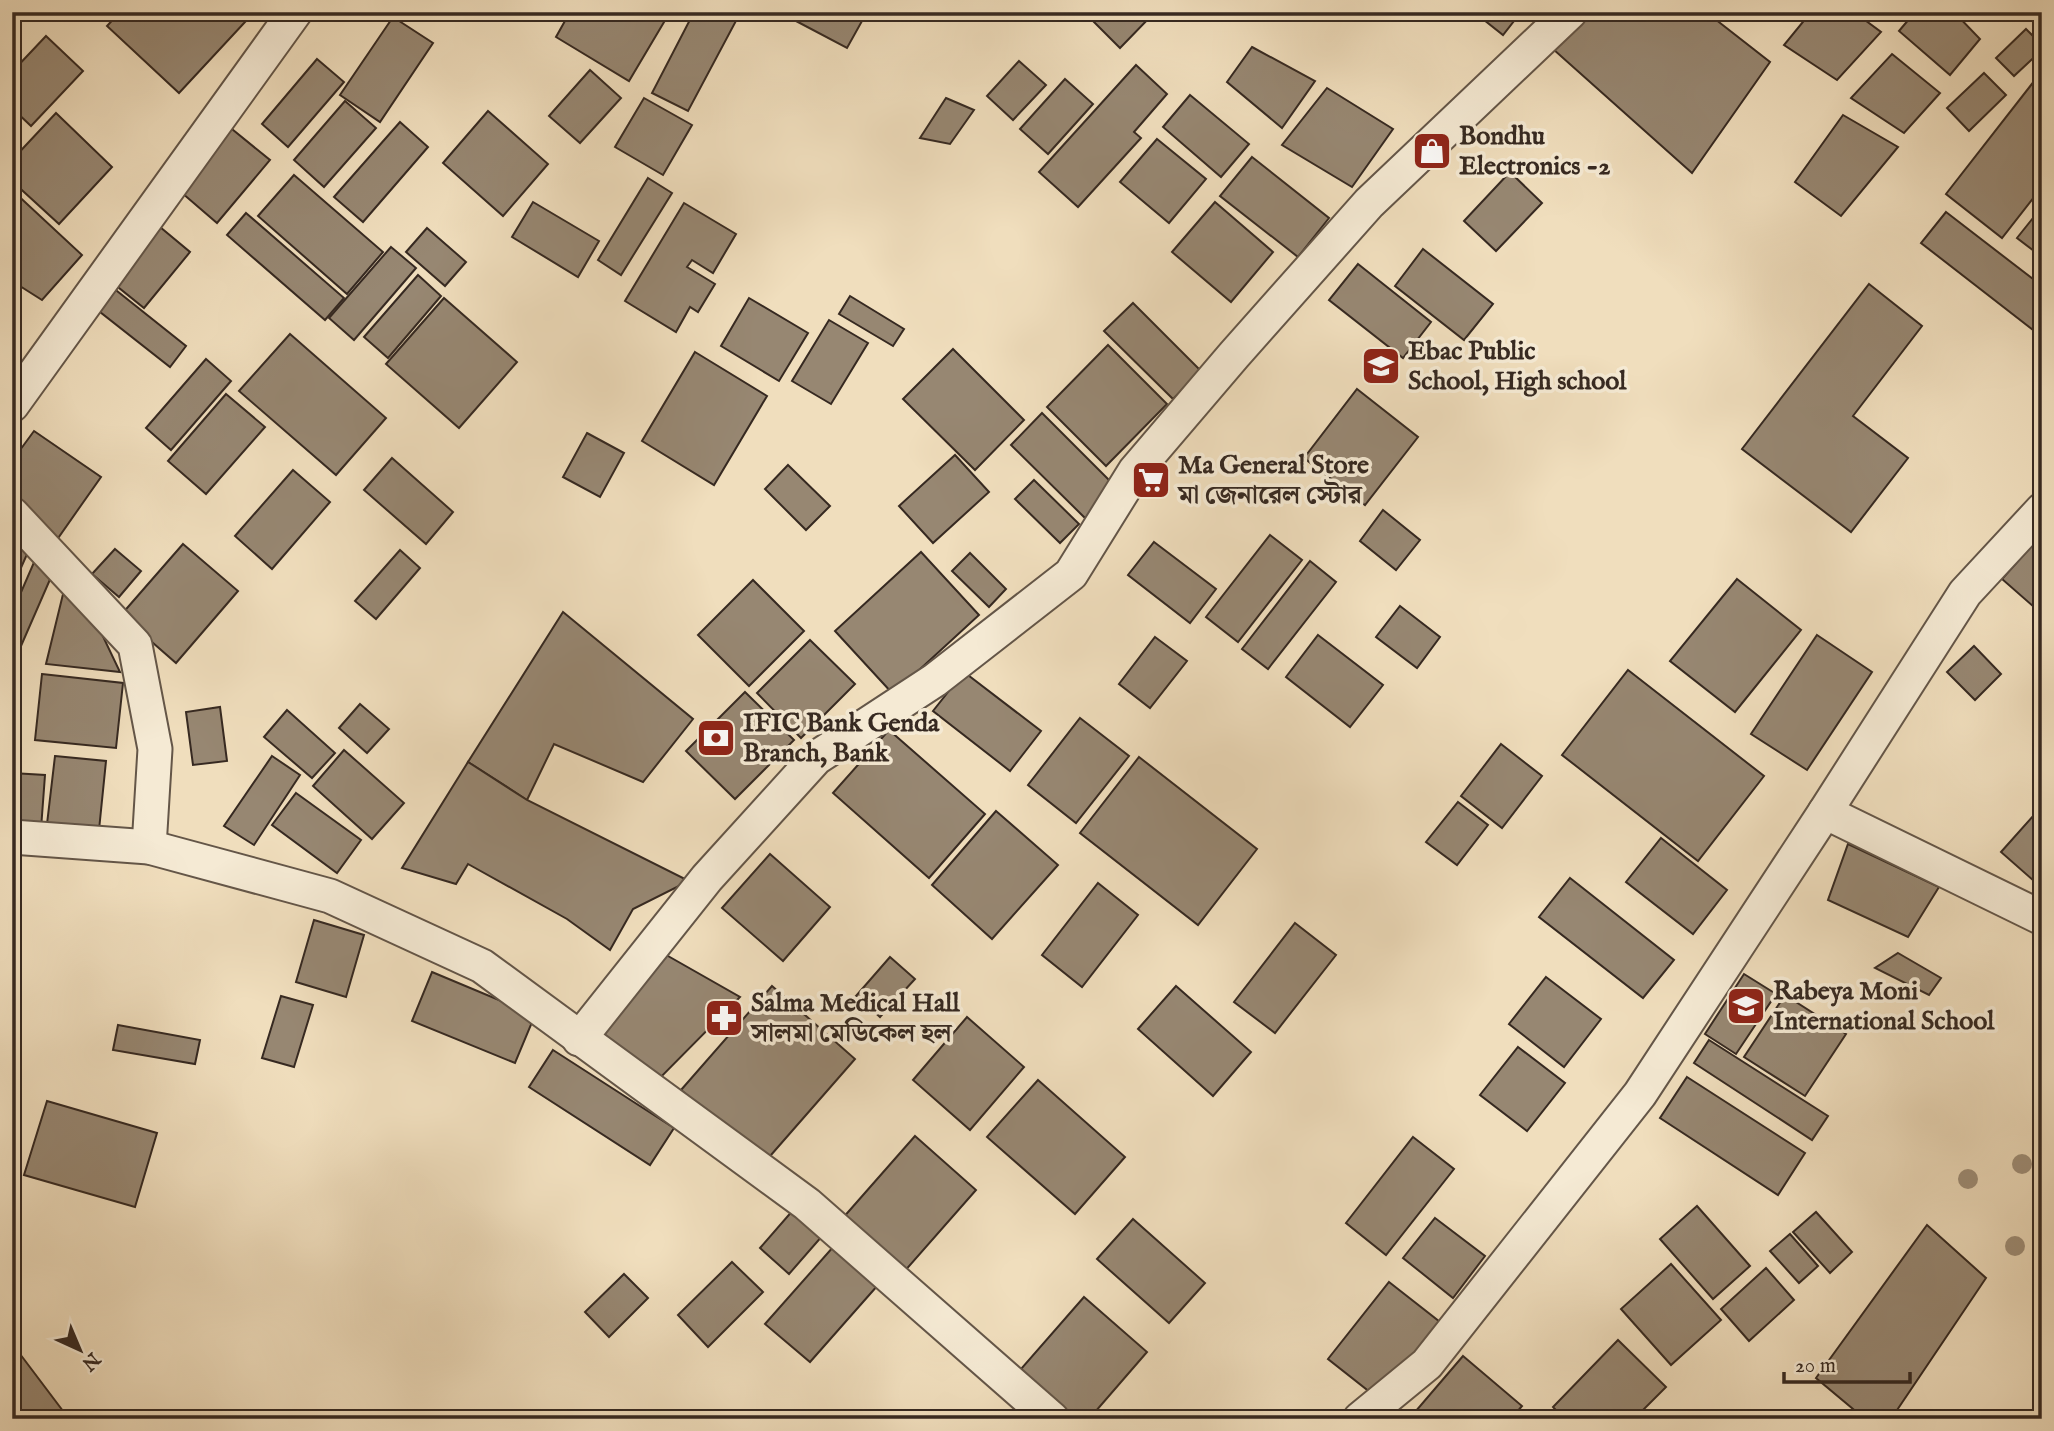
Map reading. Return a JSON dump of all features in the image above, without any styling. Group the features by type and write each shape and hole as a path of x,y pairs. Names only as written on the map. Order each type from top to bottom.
{"street":[{"path":"12,405 295,12"},
{"path":"579,1039 706,878 816,758 935,680 1071,574 1135,471 1234,355 1369,204 1570,12"},
{"path":"1360,1419 1427,1364 1640,1094 1825,813 1965,593 2042,510"},
{"path":"12,514 135,645 155,749 149,847"},
{"path":"1825,813 2042,918"},
{"path":"12,837 149,847 330,896 482,966 807,1204 1052,1419"}],"building":[{"path":"120,12 234,12 245,22 179,93 107,26"},
{"path":"570,12 670,12 629,81 556,37"},
{"path":"694,12 723,12 737,19 688,111 652,93"},
{"path":"801,12 867,12 847,48 796,21"},
{"path":"1155,12 1120,48 1086,14"},
{"path":"1474,12 1521,12 1503,35"},
{"path":"1591,12 1706,12 1770,62 1692,173 1553,49"},
{"path":"1811,12 1854,12 1881,32 1837,80 1784,45"},
{"path":"1915,12 1954,12 1980,39 1950,75 1899,31"},
{"path":"393,17 433,43 380,122 340,95"},
{"path":"2026,29 2042,45 2042,50 2014,76 1996,58"},
{"path":"46,36 83,71 31,126 12,108 12,72"},
{"path":"1252,47 1315,81 1282,128 1227,82"},
{"path":"1892,54 1940,93 1904,133 1851,98"},
{"path":"317,59 344,82 288,147 262,124"},
{"path":"1019,61 1046,85 1013,120 987,96"},
{"path":"1136,65 1167,94 1134,132 1141,138 1078,207 1039,172"},
{"path":"590,70 621,98 580,143 549,116"},
{"path":"2042,71 2042,187 2002,238 1946,194"},
{"path":"1984,73 2006,95 1969,131 1947,108"},
{"path":"1065,79 1093,104 1048,154 1020,129"},
{"path":"1327,88 1393,129 1352,187 1282,145"},
{"path":"1190,95 1249,144 1221,177 1163,127"},
{"path":"644,98 692,125 663,175 615,147"},
{"path":"946,98 974,110 950,144 920,138"},
{"path":"345,101 376,128 324,187 294,160"},
{"path":"488,111 548,164 503,216 443,163"},
{"path":"56,113 112,167 59,224 12,181 12,160"},
{"path":"1843,115 1898,147 1841,216 1795,182"},
{"path":"400,122 428,147 363,222 334,197"},
{"path":"227,125 270,160 217,223 175,187"},
{"path":"1157,139 1206,179 1169,223 1120,182"},
{"path":"1252,157 1329,218 1298,257 1220,196"},
{"path":"1510,172 1542,203 1496,251 1464,221"},
{"path":"294,175 383,252 347,294 258,216"},
{"path":"648,178 672,193 621,275 598,260"},
{"path":"12,190 82,255 42,300 12,281"},
{"path":"533,202 599,241 578,277 512,237"},
{"path":"1215,202 1273,252 1231,302 1172,252"},
{"path":"684,203 736,234 713,273 692,260 687,267 715,284 698,312 690,307 676,332 625,301"},
{"path":"2042,208 2042,257 2017,238"},
{"path":"1946,212 2042,286 2042,337 1921,243"},
{"path":"246,213 344,298 325,320 227,235"},
{"path":"154,222 190,252 144,308 108,279"},
{"path":"427,228 466,262 445,286 406,252"},
{"path":"391,247 416,268 354,340 329,318"},
{"path":"1423,249 1493,304 1464,340 1395,286"},
{"path":"1358,264 1431,322 1403,358 1329,300"},
{"path":"418,275 441,296 388,358 364,337"},
{"path":"1869,284 1922,326 1853,416 1908,458 1851,532 1742,449"},
{"path":"112,287 186,346 170,367 95,308"},
{"path":"850,296 904,329 893,346 839,314"},
{"path":"444,298 517,362 459,428 386,364"},
{"path":"749,298 808,333 779,381 721,346"},
{"path":"1133,303 1201,371 1173,399 1104,331"},
{"path":"829,320 868,343 831,404 792,381"},
{"path":"290,334 386,418 336,475 239,391"},
{"path":"1108,345 1167,404 1106,466 1047,407"},
{"path":"953,349 1024,420 975,470 903,399"},
{"path":"695,352 767,396 714,485 642,441"},
{"path":"206,359 231,381 171,450 146,428"},
{"path":"1357,389 1418,437 1365,505 1304,458"},
{"path":"226,394 265,427 206,494 168,461"},
{"path":"1042,413 1117,488 1086,519 1011,445"},
{"path":"34,431 101,477 56,541 12,511 12,461"},
{"path":"587,433 624,453 600,497 563,477"},
{"path":"955,455 989,492 933,543 899,506"},
{"path":"392,458 453,512 426,544 364,490"},
{"path":"788,465 830,506 806,530 765,489"},
{"path":"293,470 330,502 272,569 235,536"},
{"path":"1034,480 1079,524 1060,543 1015,499"},
{"path":"1383,510 1420,540 1396,570 1360,541"},
{"path":"12,534 32,543 12,588"},
{"path":"2042,534 2042,614 2002,579"},
{"path":"1270,535 1302,560 1238,642 1206,617"},
{"path":"1154,542 1216,589 1190,623 1128,575"},
{"path":"183,544 238,591 176,663 121,615"},
{"path":"115,549 141,571 119,597 92,574"},
{"path":"400,550 420,568 376,619 355,601"},
{"path":"921,552 979,615 893,694 835,631"},
{"path":"970,553 1006,589 989,607 952,571"},
{"path":"35,560 55,568 14,662 12,613"},
{"path":"1310,561 1336,582 1268,669 1242,649"},
{"path":"1737,579 1801,630 1735,712 1670,661"},
{"path":"753,580 804,631 749,686 698,635"},
{"path":"64,590 99,628 120,672 46,664"},
{"path":"1400,606 1440,637 1417,668 1376,637"},
{"path":"563,612 693,719 643,782 554,744 527,800 468,762"},
{"path":"1318,635 1383,685 1350,727 1286,677"},
{"path":"1817,635 1872,672 1807,770 1751,734"},
{"path":"1155,637 1187,661 1150,708 1119,684"},
{"path":"810,640 855,684 801,738 757,693"},
{"path":"1974,646 2001,674 1975,700 1947,672"},
{"path":"1628,670 1764,776 1698,861 1562,755"},
{"path":"964,672 1041,731 1010,771 933,711"},
{"path":"42,674 123,683 116,748 35,740"},
{"path":"745,692 794,740 735,799 686,751"},
{"path":"360,704 389,729 367,753 339,728"},
{"path":"220,707 227,761 193,765 186,712"},
{"path":"287,710 335,753 312,778 264,737"},
{"path":"1080,718 1129,756 1076,823 1028,785"},
{"path":"889,730 985,814 929,878 833,793"},
{"path":"1501,744 1542,776 1502,828 1461,796"},
{"path":"344,750 404,803 372,839 313,786"},
{"path":"55,756 106,761 99,830 47,824"},
{"path":"272,756 300,775 254,845 224,826"},
{"path":"1139,757 1257,849 1198,925 1080,833"},
{"path":"468,762 527,800 689,881 633,909 610,950 567,919 468,864 456,884 402,868"},
{"path":"12,773 45,775 41,829 12,827"},
{"path":"296,793 361,840 337,873 272,825"},
{"path":"1458,802 1488,825 1457,865 1426,842"},
{"path":"2042,806 2042,888 2001,852"},
{"path":"996,811 1058,865 992,939 932,885"},
{"path":"1661,838 1727,890 1693,934 1626,882"},
{"path":"1848,844 1939,887 1908,937 1828,900"},
{"path":"770,854 830,907 783,961 722,908"},
{"path":"1570,878 1674,960 1643,998 1539,917"},
{"path":"1098,883 1138,915 1082,987 1042,955"},
{"path":"314,920 364,935 346,997 296,982"},
{"path":"1295,923 1336,955 1275,1033 1234,1002"},
{"path":"661,952 740,997 654,1084 597,1034"},
{"path":"1898,953 1941,978 1929,995 1875,968"},
{"path":"890,957 915,979 880,1017 856,996"},
{"path":"432,972 535,1015 515,1063 412,1021"},
{"path":"1744,974 1776,994 1736,1054 1705,1034"},
{"path":"1546,977 1601,1019 1564,1067 1509,1024"},
{"path":"772,986 855,1059 764,1163 681,1090"},
{"path":"1176,986 1251,1052 1213,1096 1138,1029"},
{"path":"1785,995 1846,1034 1805,1096 1744,1057"},
{"path":"281,996 313,1005 294,1067 262,1058"},
{"path":"967,1017 1024,1067 970,1130 913,1080"},
{"path":"118,1025 200,1040 195,1064 113,1050"},
{"path":"1709,1040 1828,1116 1812,1140 1694,1063"},
{"path":"1518,1047 1565,1083 1527,1131 1480,1095"},
{"path":"553,1050 674,1128 650,1165 529,1087"},
{"path":"1687,1077 1805,1153 1778,1195 1660,1118"},
{"path":"1038,1080 1125,1157 1075,1214 987,1137"},
{"path":"47,1101 157,1133 135,1207 24,1175"},
{"path":"915,1136 976,1190 903,1273 842,1219"},
{"path":"1413,1137 1454,1169 1386,1255 1346,1223"},
{"path":"1697,1206 1750,1266 1713,1299 1660,1239"},
{"path":"794,1209 823,1235 789,1274 760,1248"},
{"path":"1816,1212 1852,1252 1830,1273 1793,1232"},
{"path":"1435,1218 1485,1256 1453,1298 1403,1258"},
{"path":"1133,1219 1205,1283 1169,1323 1097,1259"},
{"path":"1927,1225 1986,1278 1891,1419 1865,1419 1816,1378"},
{"path":"1790,1234 1818,1266 1799,1283 1770,1251"},
{"path":"834,1246 878,1285 810,1362 765,1324"},
{"path":"732,1262 763,1292 708,1347 678,1315"},
{"path":"1671,1264 1721,1320 1671,1365 1621,1309"},
{"path":"1766,1268 1794,1300 1749,1341 1721,1309"},
{"path":"624,1274 648,1298 609,1337 585,1312"},
{"path":"1389,1282 1440,1322 1380,1400 1328,1359"},
{"path":"1084,1297 1147,1352 1089,1419 1062,1419 1014,1377"},
{"path":"1618,1340 1666,1387 1634,1419 1564,1419 1553,1407"},
{"path":"17,1350 69,1419 12,1419 12,1354"},
{"path":"1463,1356 1522,1406 1511,1419 1409,1419"}],"place":[{"name":"Bondhu Electronics -2","path":"1432,151"},
{"name":"Ebac Public School, High school","path":"1381,366"},
{"name":"Ma General Store মা জেনারেল স্টোর","path":"1151,480"},
{"name":"IFIC Bank Genda Branch, Bank","path":"716,738"},
{"name":"Rabeya Moni International School","path":"1746,1006"},
{"name":"Salma Medical Hall সালমা মেডিকেল হল","path":"724,1018"}]}
